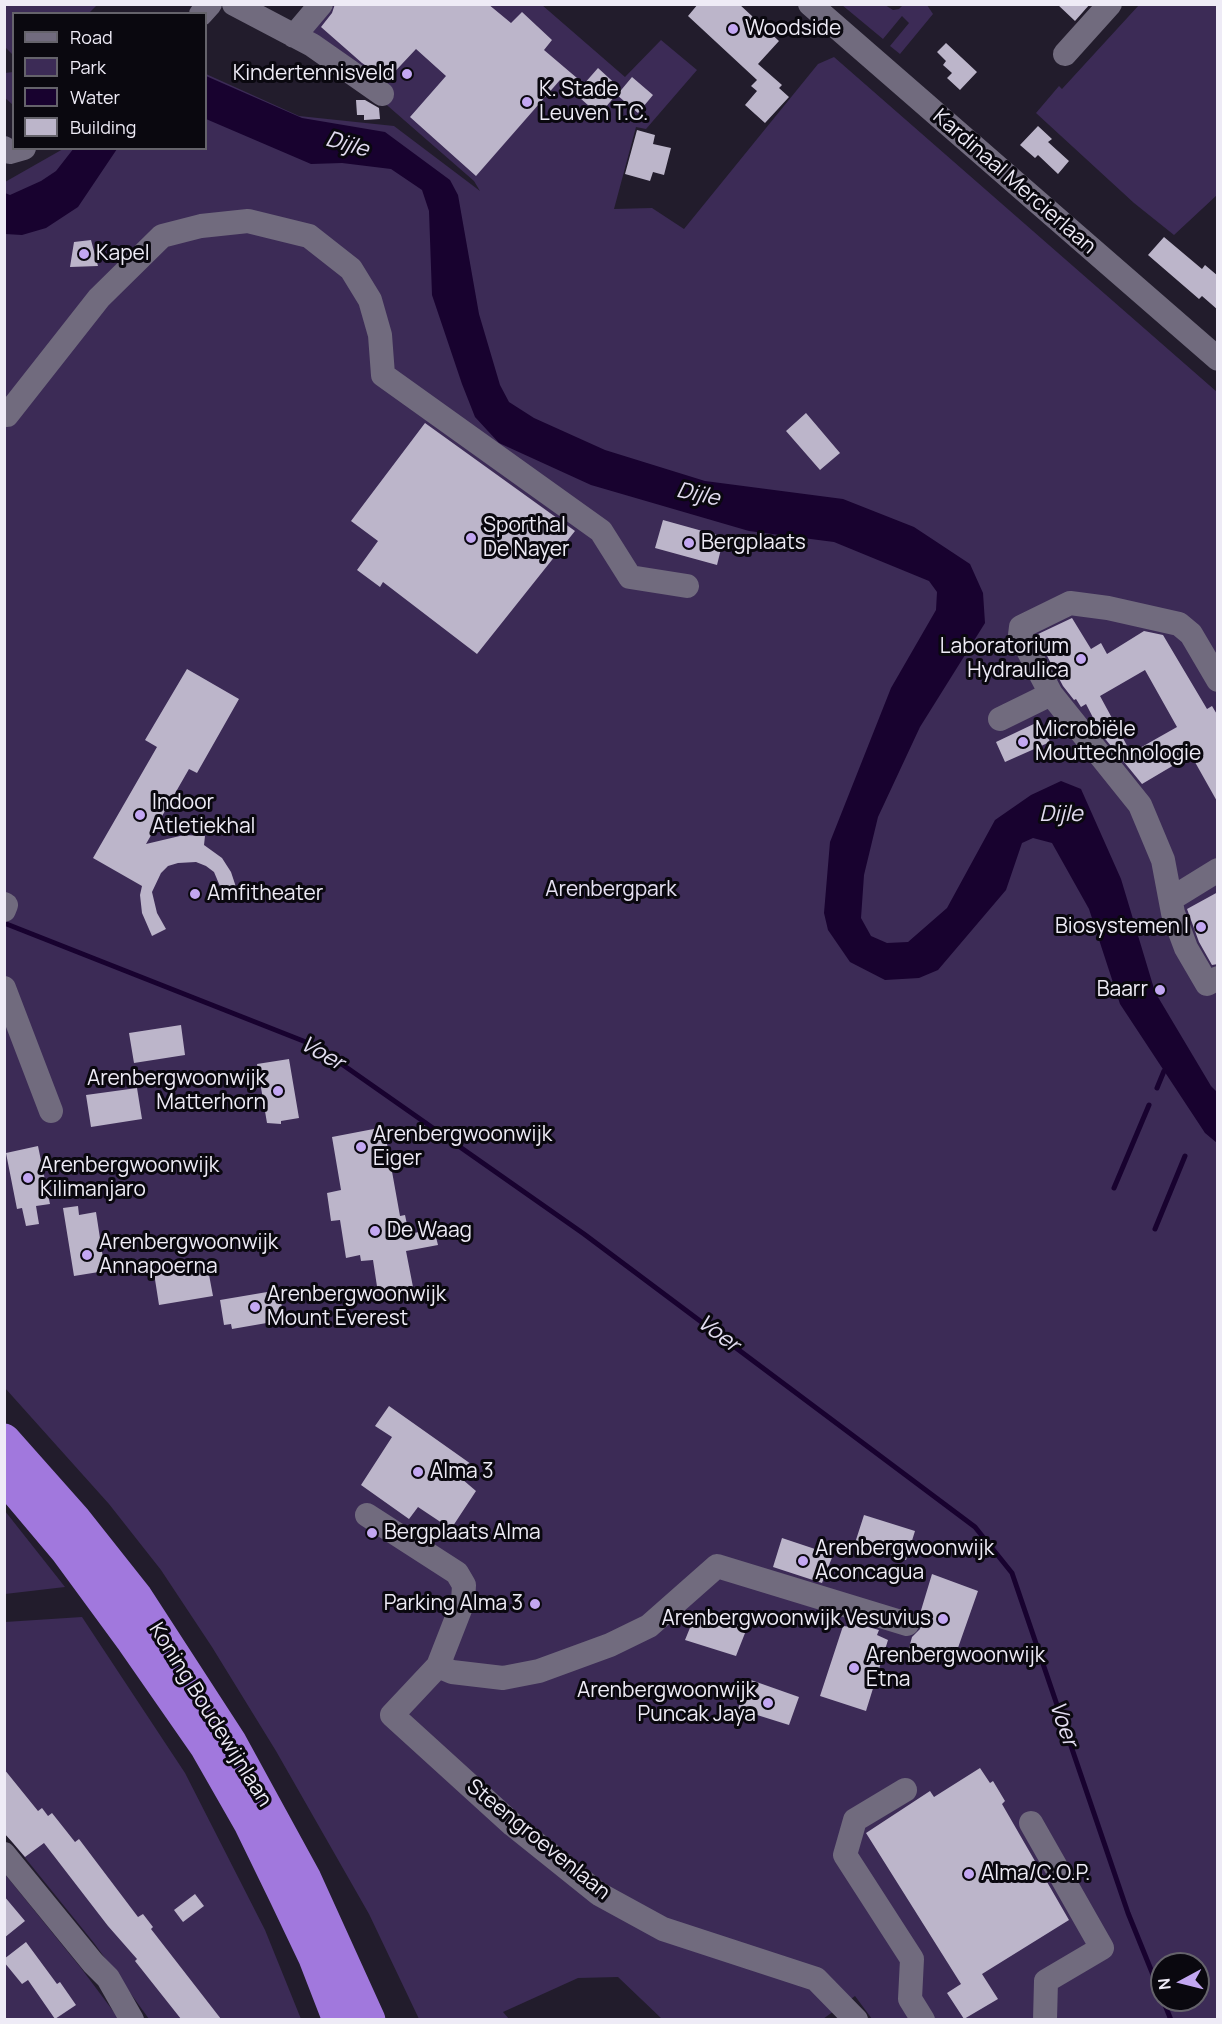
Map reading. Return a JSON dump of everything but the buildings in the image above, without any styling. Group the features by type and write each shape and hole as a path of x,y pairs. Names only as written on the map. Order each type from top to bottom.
{"highway":[{"name":"Koning Boudewijnlaan","path":"4,1440 75,1520 136,1597 231,1742 305,1879 369,2019"},
{"name":"Koning Boudewijnlaan","path":"4,1476 67,1551 206,1746 250,1823 315,1958 339,2019"}],"street":[{"path":"234,4 312,45 382,94"},
{"path":"294,36 321,4"},
{"name":"Kardinaal Mercierlaan","path":"810,4 1218,359"},
{"path":"1065,54 1110,4"},
{"path":"4,412 7,415 99,298 162,236 201,226 248,221 258,223 309,236 351,269 369,300 380,335 383,375 601,531 630,577 687,586"},
{"path":"1218,680 1191,634 1179,624 1108,608 1070,603 1021,627 1020,635 1051,694 1140,805 1163,860 1173,914 1186,948 1207,984 1218,978"},
{"path":"1000,719 1051,694"},
{"path":"1171,899 1218,870"},
{"path":"4,988 51,1111"},
{"path":"367,1515 457,1573 464,1585 463,1602 438,1666 452,1672 503,1678 539,1671 610,1645 649,1626 717,1566 907,1624"},
{"name":"Steengroevenlaan","path":"438,1666 392,1715 513,1825 600,1894 663,1929 816,1979 856,2019"},
{"path":"905,1790 855,1820 845,1855 912,1959 910,1999 923,2019"},
{"path":"1032,1823 1102,1948 1046,1981 1045,2019"},
{"path":"4,1854 93,1963 108,1978 132,2019"}],"green space":[{"path":"5,4 97,5 90,12 12,12 12,54 5,47"},
{"name":"Arenbergpark","path":"327,5 542,5 625,77 661,40 697,70 646,129 636,127 614,209 652,208 684,229 818,64 834,57 1217,392 1217,2019 872,2019 855,1996 823,2019 662,2019 618,1977 578,1978 503,2012 509,2019 419,2019 369,1914 276,1751 212,1647 161,1570 109,1504 5,1388 5,182 61,150 207,150 207,74 299,116 394,126 480,191 474,181 303,32"},
{"path":"842,5 885,5 893,10 903,5 927,5 933,14 900,54 890,46 909,23 902,16 883,39"},
{"path":"1139,5 1217,5 1217,195 1174,235 1134,203 1036,113 1059,86 1062,89"},
{"path":"12,72 12,104 4,97 5,73"},
{"path":"5,1511 65,1587 5,1594"},
{"path":"82,1617 185,1773 265,1930 301,2019 149,2019 94,1943 5,1833 5,1622"},
{"path":"4,1873 81,1968 119,2019 5,2019"}],"water":[{"name":"Dijle","path":"207,76 302,118 385,132 450,180 458,195 479,314 500,385 509,402 534,418 605,450 705,481 843,499 914,527 970,564 983,593 985,623 920,727 878,817 864,875 861,918 871,936 887,943 908,942 947,908 995,820 1031,795 1061,781 1081,789 1121,879 1155,992 1211,1086 1217,1092 1217,1143 1205,1133 1120,1004 1089,909 1052,843 1033,838 1022,843 1006,890 938,970 919,978 885,980 850,962 828,930 824,913 830,842 891,688 936,610 937,592 929,581 834,542 749,531 591,485 499,443 475,417 432,295 429,211 422,190 391,169 342,163 311,164 207,119"},
{"path":"72,150 116,150 78,207 46,228 22,235 5,234 5,193 10,195 41,181 56,171"}],"waterway":[{"name":"Voer","path":"4,923 316,1046 584,1234 975,1527 1012,1573 1128,1913 1150,1967"},
{"path":"1157,1088 1164,1071"},
{"path":"1114,1188 1149,1105"},
{"path":"1155,1229 1185,1156"},
{"name":"Voer","path":"1168,2012 1171,2020"}],"place":[{"name":"Woodside","path":"733,29"},
{"name":"Kindertennisveld","path":"407,74"},
{"name":"K. Stade Leuven T.C.","path":"527,102"},
{"name":"Kapel","path":"84,254"},
{"name":"Sporthal De Nayer","path":"471,538"},
{"name":"Bergplaats","path":"689,543"},
{"name":"Laboratorium Hydraulica","path":"1081,659"},
{"name":"Microbiële Mouttechnologie","path":"1023,742"},
{"name":"Indoor Atletiekhal","path":"140,815"},
{"name":"Amfitheater","path":"195,894"},
{"name":"Biosystemen I","path":"1201,927"},
{"name":"Baarr","path":"1160,990"},
{"name":"Arenbergwoonwijk Matterhorn","path":"278,1091"},
{"name":"Arenbergwoonwijk Eiger","path":"361,1147"},
{"name":"Arenbergwoonwijk Kilimanjaro","path":"28,1178"},
{"name":"De Waag","path":"375,1231"},
{"name":"Arenbergwoonwijk Annapoerna","path":"87,1255"},
{"name":"Arenbergwoonwijk Mount Everest","path":"255,1307"},
{"name":"Alma 3","path":"418,1472"},
{"name":"Bergplaats Alma","path":"372,1533"},
{"name":"Arenbergwoonwijk Aconcagua","path":"803,1561"},
{"name":"Parking Alma 3","path":"535,1604"},
{"name":"Arenbergwoonwijk Vesuvius","path":"943,1619"},
{"name":"Arenbergwoonwijk Etna","path":"854,1668"},
{"name":"Arenbergwoonwijk Puncak Jaya","path":"768,1703"},
{"name":"Alma/C.O.P.","path":"969,1874"}]}
